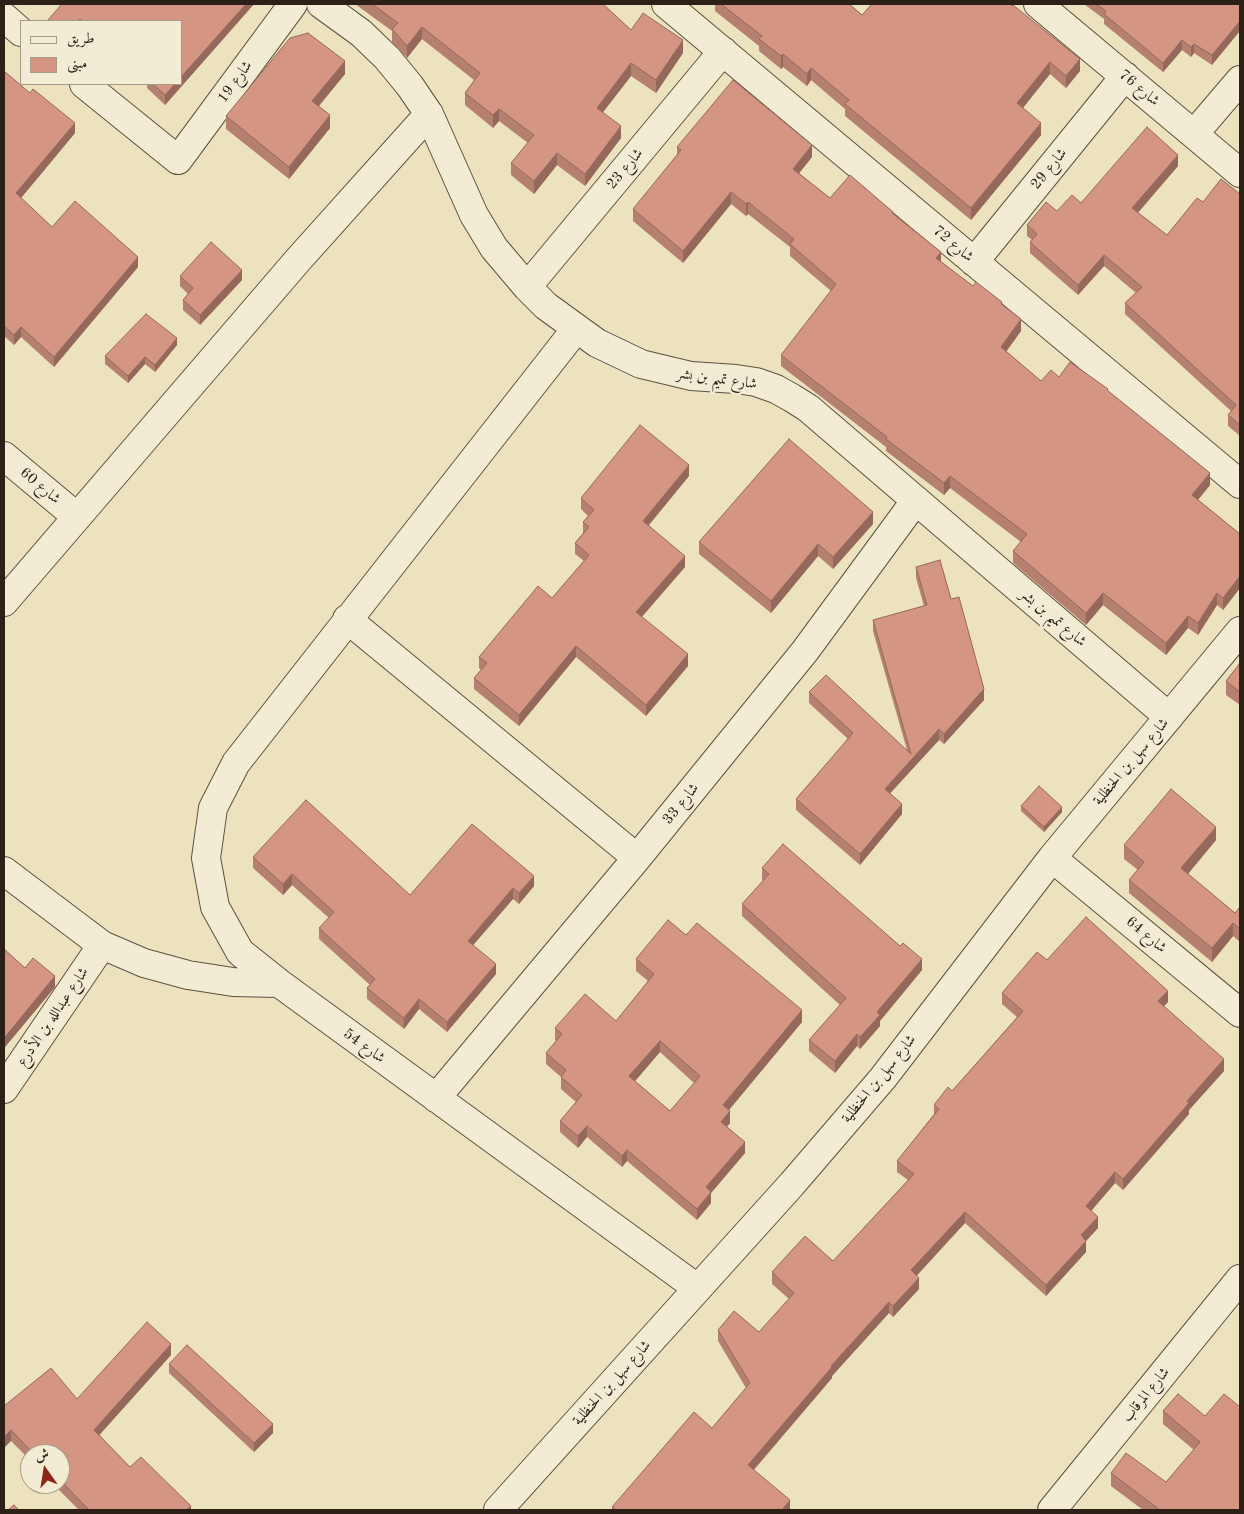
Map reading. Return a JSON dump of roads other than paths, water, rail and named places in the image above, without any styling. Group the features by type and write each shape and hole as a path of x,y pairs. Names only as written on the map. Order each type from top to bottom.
{"street":[{"name":"شارع 19","path":"85,85 178,160 292,4"},
{"name":"شارع تميم بن بشر","path":"322,4 361,33 387,58 410,86 429,114 474,216 494,248 546,306 597,343 641,364 691,376 756,382 776,389 808,408 1169,716"},
{"name":"شارع 72","path":"666,4 1240,484"},
{"name":"شارع 76","path":"1038,4 1240,172"},
{"path":"4,17 20,31"},
{"name":"شارع 23","path":"527,287 723,51"},
{"name":"شارع 29","path":"974,262 1125,76"},
{"path":"1194,134 1240,80"},
{"path":"4,602 298,260 429,114"},
{"name":"شارع 54","path":"576,329 236,762 213,808 206,858 215,907 240,952 279,983 697,1288"},
{"name":"شارع 60","path":"4,456 77,517"},
{"name":"شارع 33","path":"436,1098 637,858 806,651 916,500"},
{"path":"348,619 637,858"},
{"name":"شارع سهل بن الحنظلية","path":"498,1510 792,1184 882,1078 1052,858 1240,631"},
{"name":"شارع 64","path":"1052,858 1240,1013"},
{"path":"4,871 102,945 144,963 188,975 233,982 279,983"},
{"name":"شارع عبدالله بن الأدرع","path":"4,1089 102,945"},
{"name":"شارع المرقاب","path":"1052,1510 1240,1279"}]}
